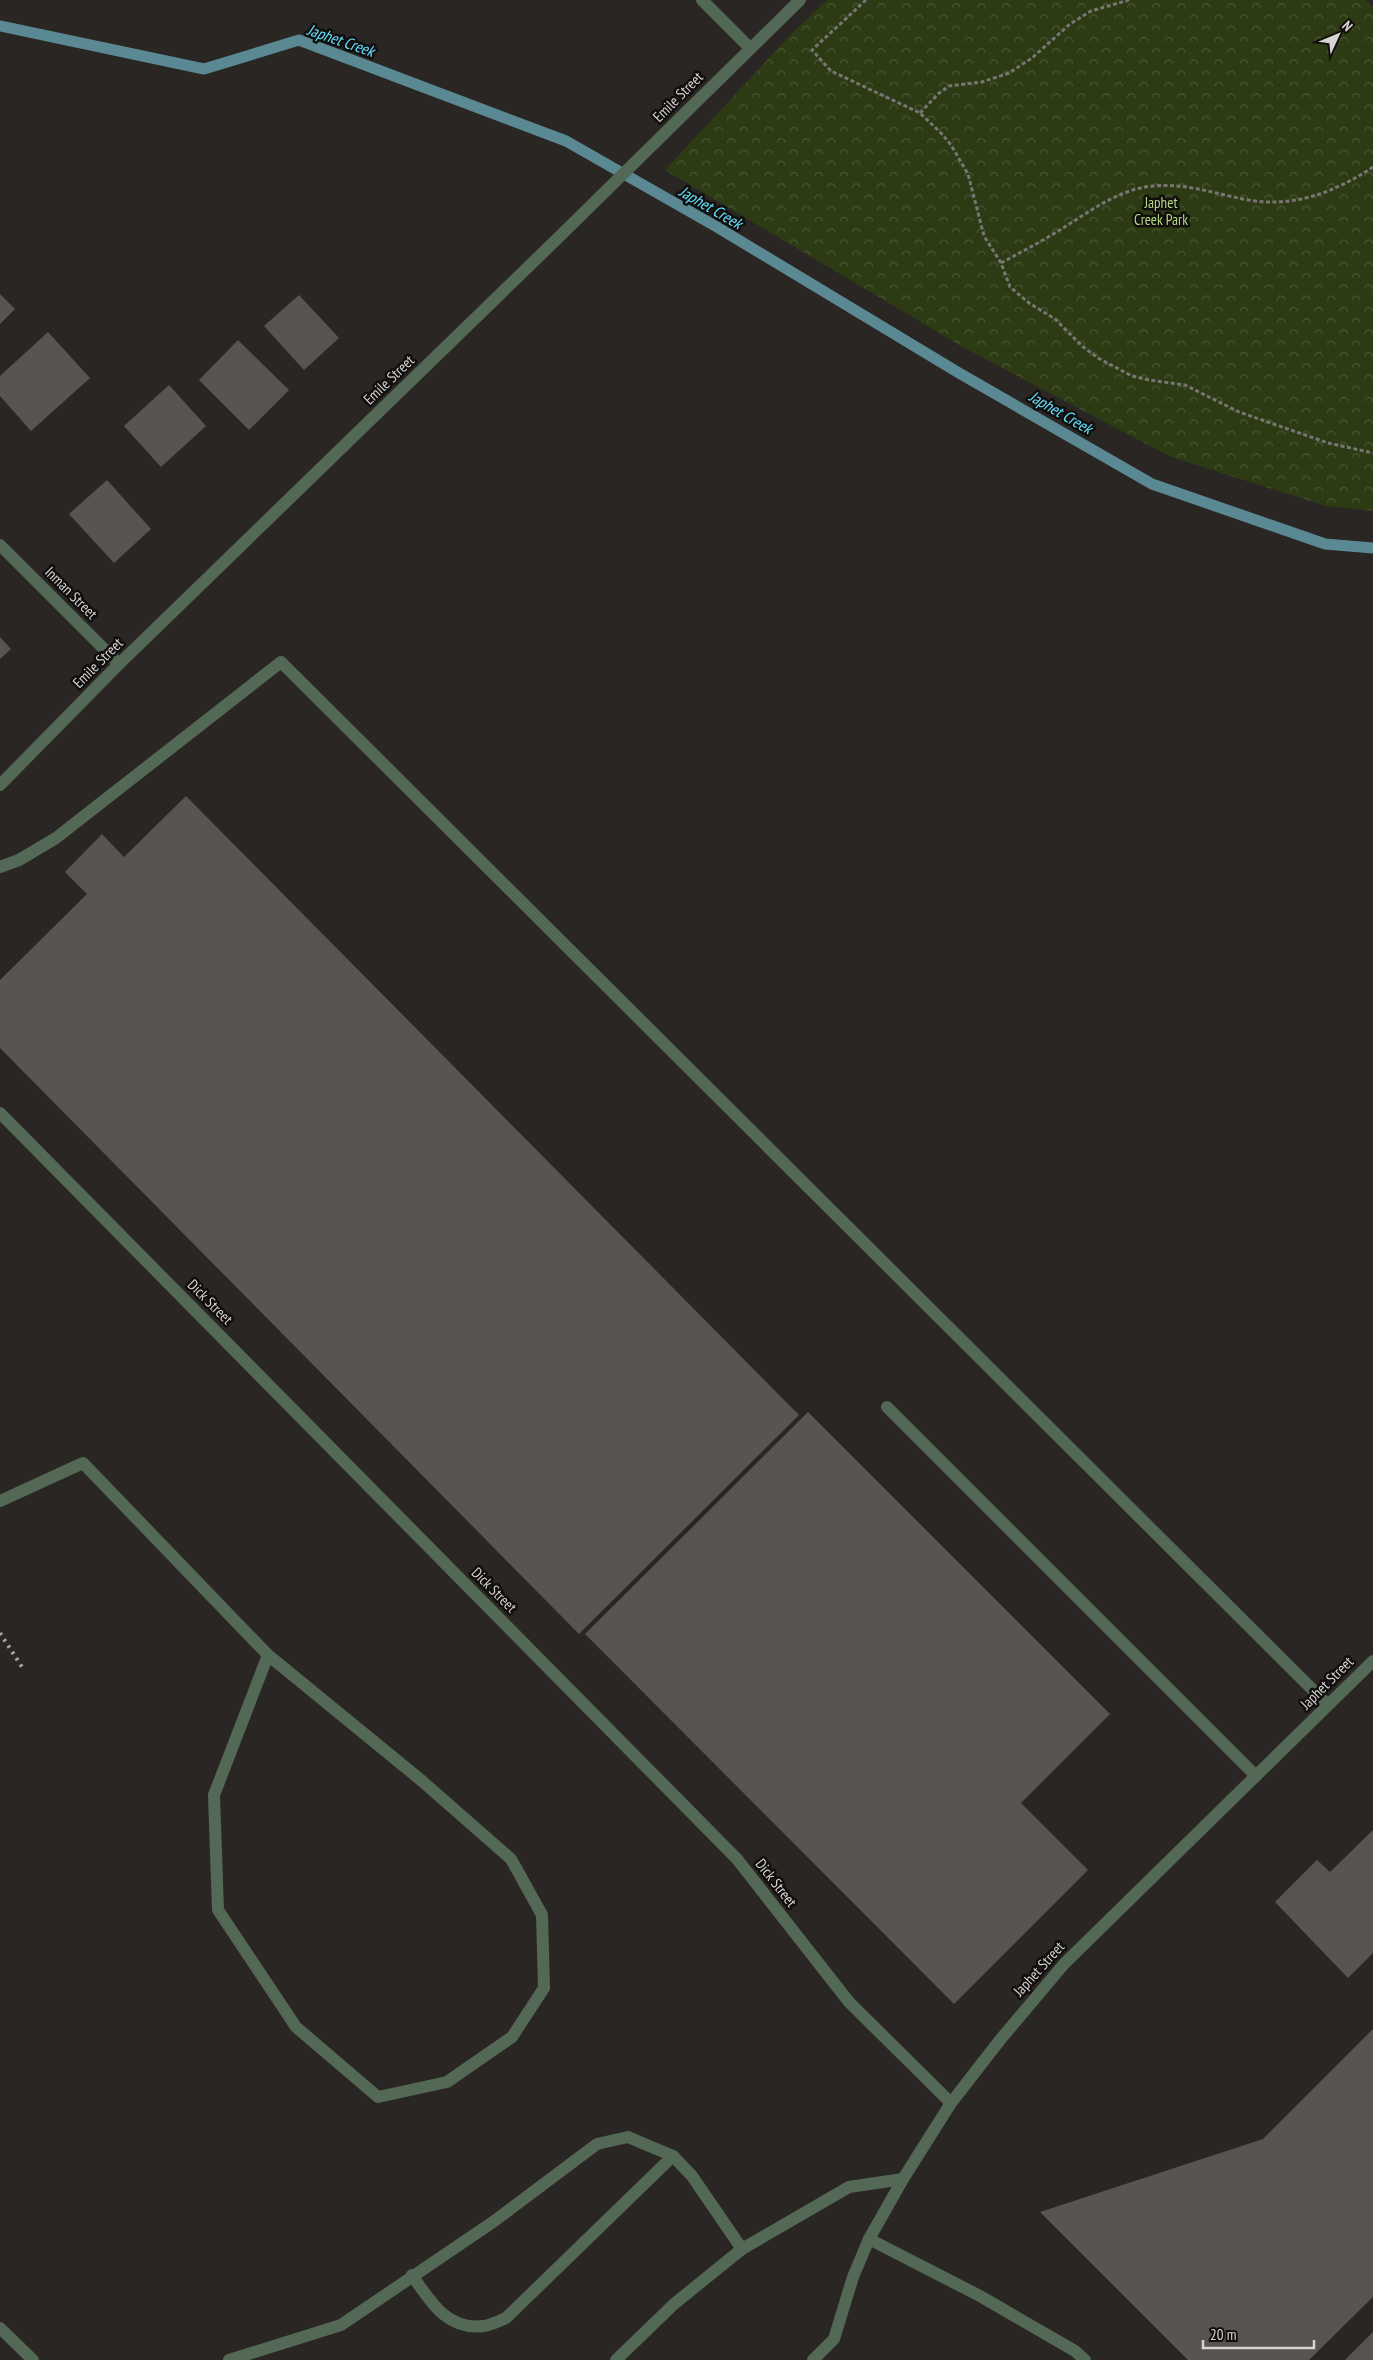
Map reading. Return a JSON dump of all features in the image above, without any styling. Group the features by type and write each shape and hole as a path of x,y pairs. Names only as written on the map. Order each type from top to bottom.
{"street":[{"path":"702,0 750,48"},
{"name":"Emile Street","path":"0,785 119,664 559,238 800,0"},
{"name":"Inman Street","path":"0,545 119,664"},
{"path":"0,867 19,860 56,838 281,662 1328,1705"},
{"name":"Dick Street","path":"0,1113 737,1859 849,2002 951,2103"},
{"path":"887,1407 1256,1776"},
{"path":"0,1500 83,1463 268,1654 422,1780 511,1859 542,1915 544,1988 512,2037 447,2082 378,2098 296,2027 218,1910 214,1795 268,1654"},
{"name":"Japhet Street","path":"813,2360 834,2339 854,2277 869,2239 903,2179 951,2103 1000,2040 1064,1964 1373,1661"},
{"path":"229,2360 341,2325 492,2222 598,2144 628,2137 674,2156 692,2176 742,2249"},
{"path":"412,2276 436,2310 456,2324 484,2326 506,2318 674,2156"},
{"path":"616,2360 674,2304 742,2249 849,2188 903,2179"},
{"path":"869,2239 980,2296 1075,2351 1085,2360"},
{"path":"0,2328 33,2360"}],"path":[{"path":"866,0 812,50 831,71 841,78 887,96 920,113 941,133 960,159 968,174 984,236 1001,263 1010,288 1019,296 1055,318 1082,346 1115,368 1149,380 1185,385 1239,412 1328,442 1373,453"},
{"path":"920,113 948,86 989,80 1009,73 1032,58 1070,24 1091,11 1129,0"},
{"path":"1001,263 1036,245 1113,198 1132,190 1152,186 1179,185 1262,202 1305,199 1332,191 1373,167"}],"green space":[{"name":"Japhet Creek Park","path":"827,0 1366,0 1373,7 1373,511 1326,506 1171,457 968,350 665,170 793,32"}],"building":[{"path":"0,294 15,309 0,324"},
{"path":"299,295 339,338 304,370 264,326"},
{"path":"48,332 90,378 31,431 0,396 0,376"},
{"path":"238,340 289,390 249,430 199,380"},
{"path":"169,385 206,426 161,467 124,426"},
{"path":"107,480 151,529 114,563 69,514"},
{"path":"0,637 11,649 0,659"},
{"path":"186,796 799,1415 579,1634 0,1048 0,980 87,894 65,872 102,834 124,857"},
{"path":"808,1412 1110,1714 1021,1803 1088,1870 954,2004 585,1634"},
{"path":"1373,1830 1373,1953 1348,1978 1275,1902 1317,1860 1330,1872"},
{"path":"1373,2029 1373,2297 1309,2360 1188,2360 1040,2212 1263,2139"},
{"path":"1373,2332 1373,2360 1345,2360"}],"waterway":[{"name":"Japhet Creek","path":"0,26 204,69 299,40 566,141 717,227 959,373 1152,484 1325,544 1373,548"}],"railway":[{"path":"0,1633 22,1667"}]}
